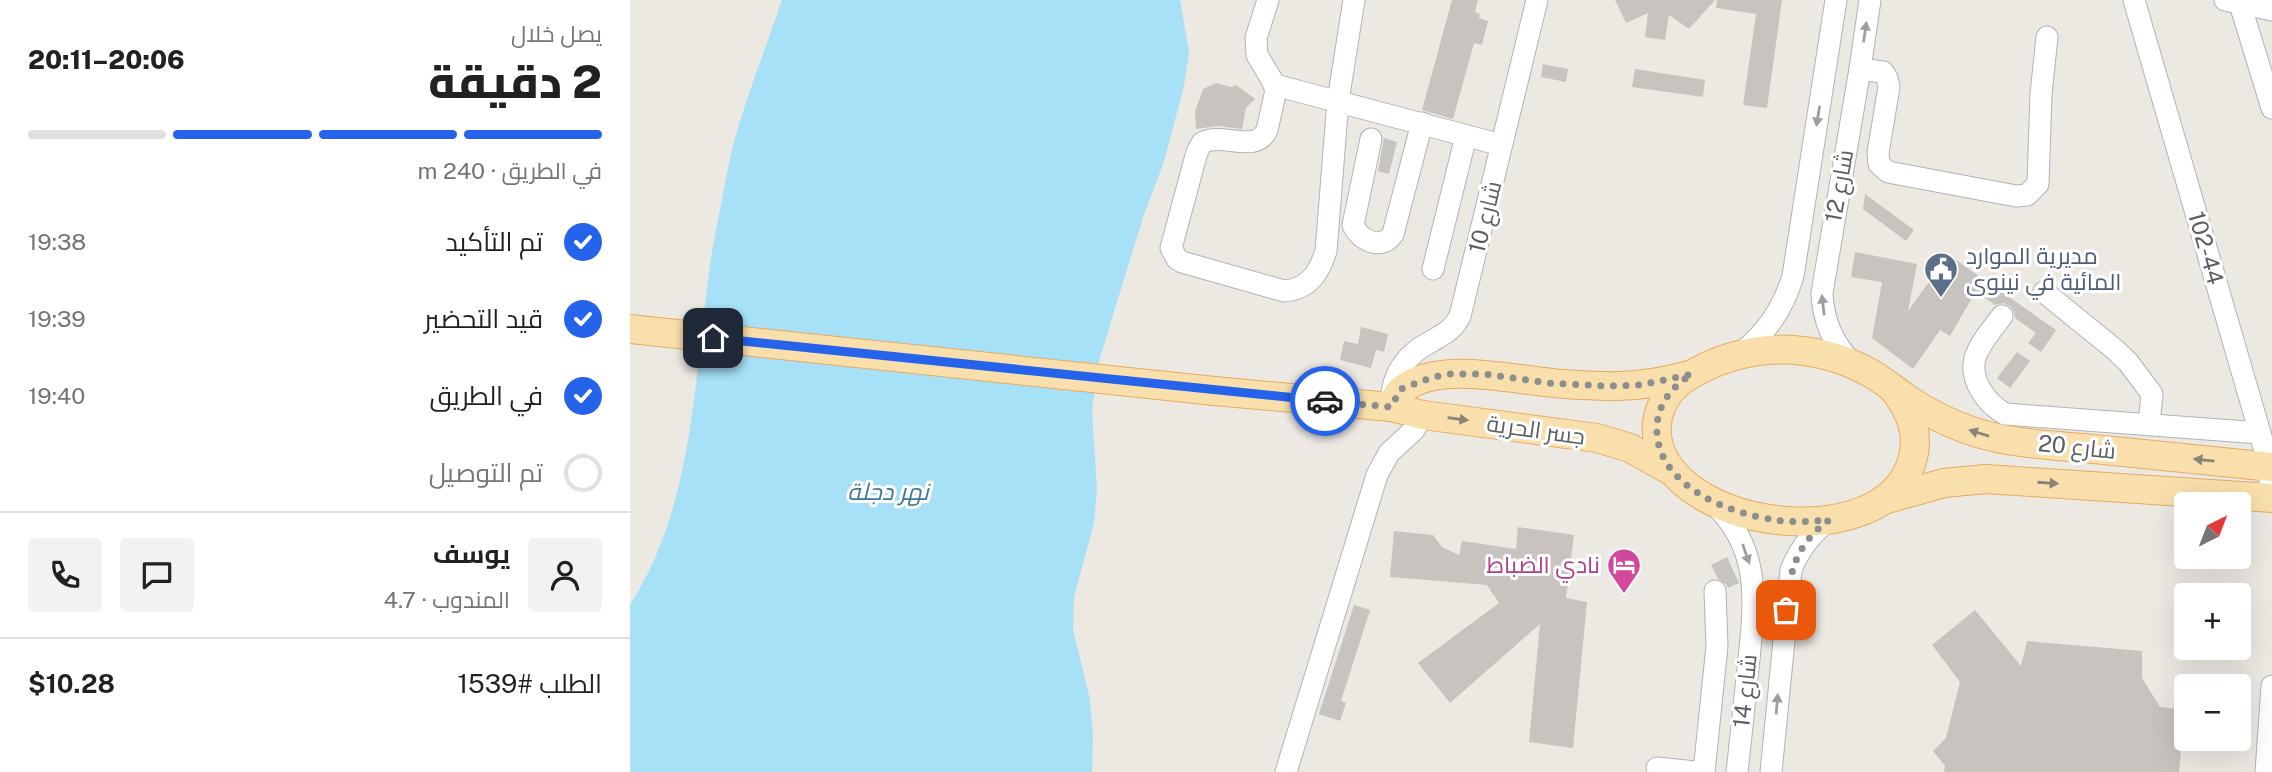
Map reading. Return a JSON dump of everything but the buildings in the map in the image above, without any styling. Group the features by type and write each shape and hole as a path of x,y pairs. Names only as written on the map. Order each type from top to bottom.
{"main road":[{"name":"جسر الحرية","path":"630,329 1214,391 1391,407 1423,415 1597,438 1630,448 1674,473"},
{"path":"1774,349 1809,351 1853,364 1893,389 1905,403 1915,438 1914,456 1908,473 1898,488 1885,500 1869,509 1829,520 1803,522 1752,516 1708,499 1674,473 1660,448 1658,419 1669,392 1679,382 1715,362 1740,354 1774,349"},
{"path":"1391,407 1401,389 1433,377 1450,374 1484,374 1548,383 1607,386 1641,385 1692,374"},
{"name":"شارع 20","path":"1893,389 1946,421 1980,434 2004,439 2270,467"},
{"name":"شارع 20","path":"1885,500 1934,485 1986,479 2272,498"}],"street":[{"path":"1268,0 1256,38 1260,62 1275,85 1267,130 1260,139 1250,142 1212,139 1206,140 1199,147 1171,248 1177,259 1276,290 1299,288 1311,280 1324,260 1328,242 1338,101 1354,0"},
{"name":"شارع 10","path":"1391,407 1392,384 1407,360 1429,342 1450,330 1458,321 1537,0"},
{"name":"شارع 12","path":"1740,354 1774,320 1793,276 1836,0"},
{"name":"شارع 12","path":"1853,364 1836,344 1830,332 1822,306 1822,293 1870,0"},
{"name":"102-44","path":"2133,0 2270,467 2272,498"},
{"path":"2232,2 2272,10"},
{"path":"2232,2 2272,108"},
{"path":"1860,69 1882,72 1887,78 1889,87 1878,153 1879,164 1888,172 2027,195 2038,184 2041,94 2047,37"},
{"path":"1485,219 1476,213 1474,206 1506,76"},
{"path":"1275,85 1490,142"},
{"path":"1371,139 1353,225 1364,239 1380,243 1388,241 1393,234 1422,124"},
{"path":"1433,269 1466,136"},
{"path":"2044,292 2128,362 2152,394 2149,424"},
{"path":"2002,316 1976,355 1974,366 1984,396 1994,408 2005,414 2260,433"},
{"path":"1286,772 1377,475 1389,453 1414,430 1423,415"},
{"name":"شارع 14","path":"1708,499 1733,525 1748,558 1754,593 1737,772"},
{"name":"شارع 14","path":"1771,772 1791,570 1802,547 1829,520"},
{"path":"1704,772 1718,630 1715,591"},
{"path":"1718,630 1752,630"},
{"path":"2266,772 2272,686"},
{"path":"1657,768 1695,772"}],"water":[{"name":"نهر دجلة","path":"782,0 1180,0 1189,52 1184,86 1163,165 1144,214 1099,361 1092,410 1097,489 1094,523 1074,597 1073,629 1090,700 1092,772 630,772 630,605 653,563 670,519 682,472 715,235 728,168 744,109"}],"way so far":[{"path":"1325,401 1391,407 1401,389 1433,377 1450,374 1484,374 1548,383 1607,386 1641,385 1692,374 1669,392 1658,419 1660,448 1674,473 1708,499 1752,516 1777,521 1829,520 1810,537 1796,558 1788,582 1786,610"}],"place":[{"name":"مديرية الموارد المائية في نينوى","path":"1941,299"},
{"name":"نادي الضباط","path":"1624,595"}],"route":[{"path":"713,338 1325,401"}]}
